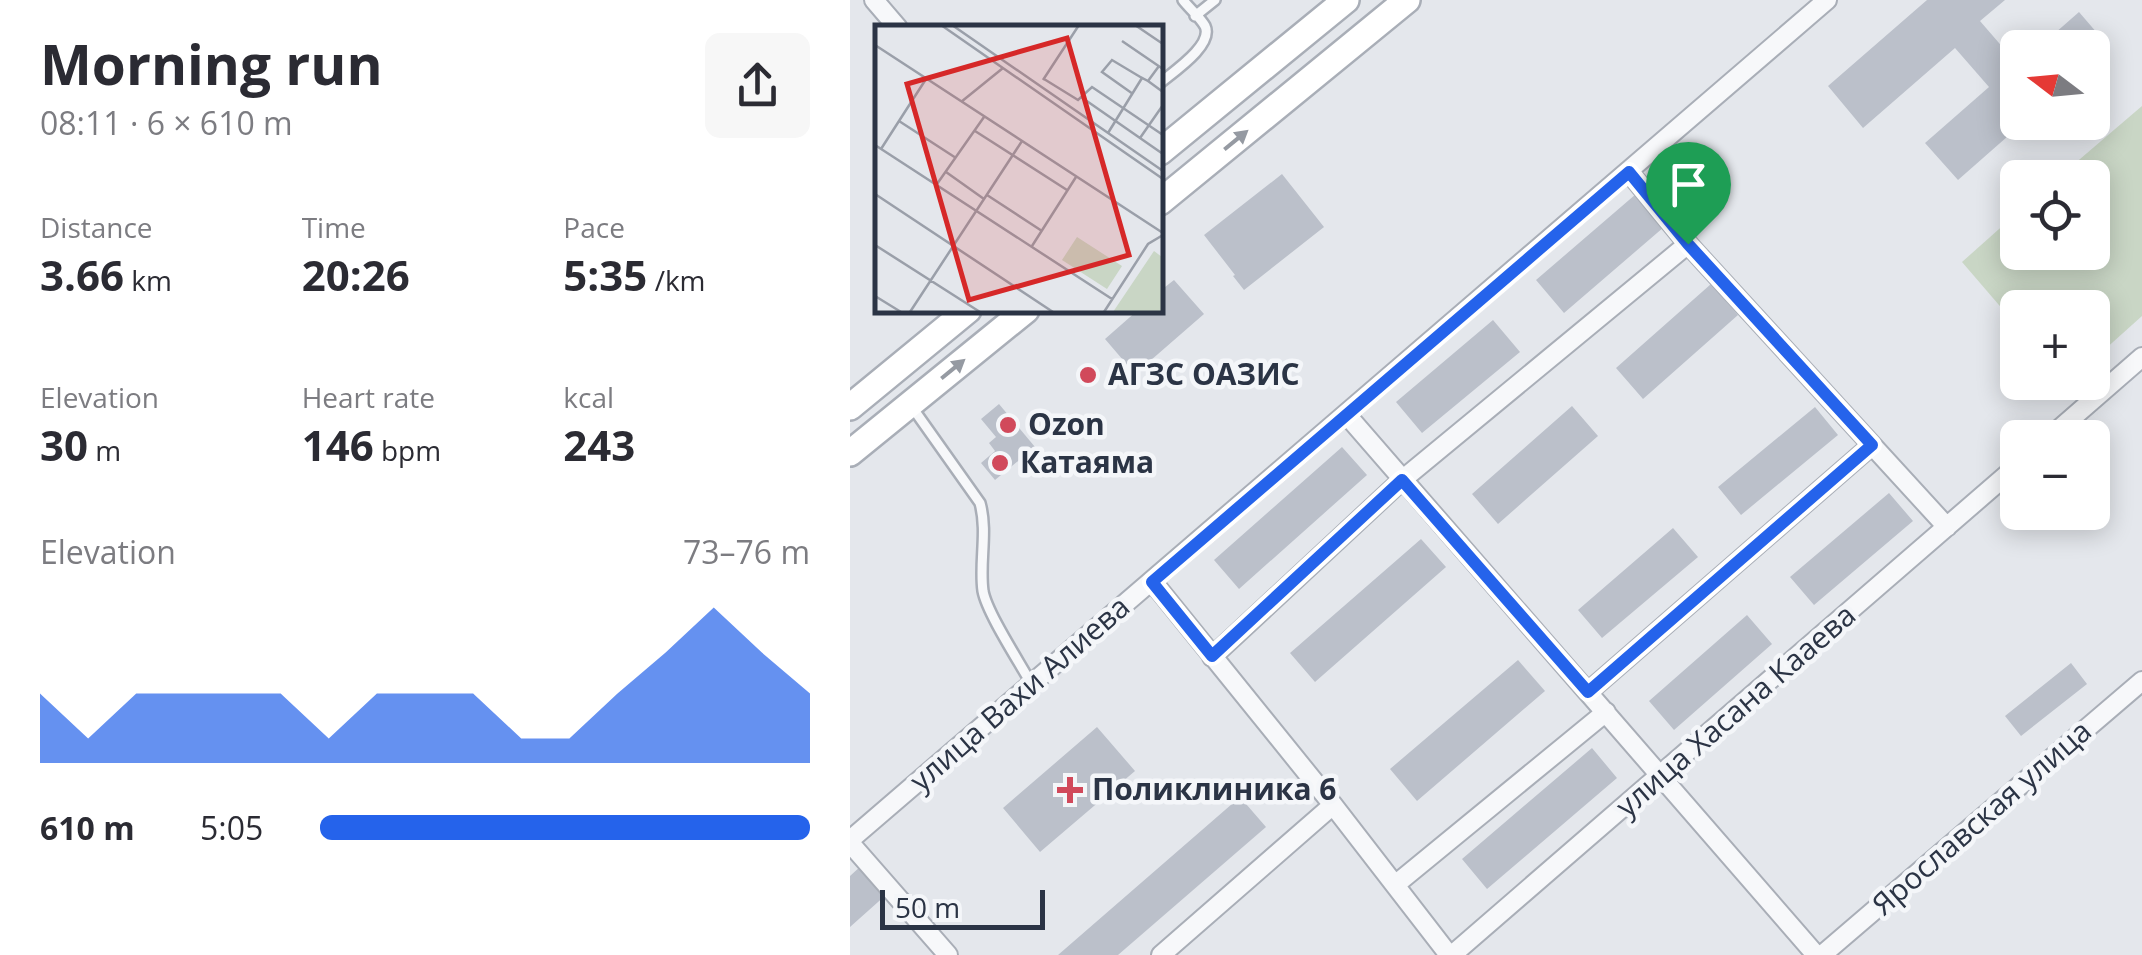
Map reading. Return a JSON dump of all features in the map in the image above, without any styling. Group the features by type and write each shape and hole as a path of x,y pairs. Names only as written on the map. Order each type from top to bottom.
{"main road":[{"path":"1162,150 1346,0"},
{"path":"1162,200 1406,0"},
{"path":"850,407 966,312"},
{"path":"850,452 1024,312"}],"street":[{"path":"874,0 895,25"},
{"name":"улица Вахи Алиева","path":"850,842 1828,0"},
{"path":"1629,172 1688,244 1947,527"},
{"path":"1212,656 1402,480 1688,244"},
{"path":"2070,420 2142,357"},
{"path":"1346,414 1819,955"},
{"path":"1588,692 1872,445"},
{"name":"улица Хасана Кааева","path":"1451,955 2000,481"},
{"path":"1152,582 1451,955"},
{"name":"Ярославская улица","path":"1819,955 2142,681"},
{"path":"1396,885 1606,712"},
{"path":"1161,955 1332,805"},
{"path":"850,842 948,955"}],"lane":[{"path":"1162,81 1201,48 1206,38 1206,28 1182,0"},
{"path":"1195,16 1215,0"},
{"path":"910,404 980,503 984,517 984,598 1032,684"}],"green space":[{"path":"2142,106 2142,316 2110,345 2110,290 2000,290 2000,306 1962,262 2000,228 2000,270 2110,270 2110,160 2079,160 2102,140 2110,140 2110,133"}],"building":[{"path":"1927,0 2005,0 1980,21 2000,44 2000,140 2004,140 1958,180 1925,143 1989,87 1955,48 1863,128 1828,86"},
{"path":"2079,12 2094,30 2058,30"},
{"path":"1282,174 1324,227 1244,290 1204,235"},
{"path":"1636,194 1664,227 1564,313 1536,280"},
{"path":"1174,280 1204,314 1135,374 1105,339 1136,312 1162,312 1162,289"},
{"path":"1711,284 1738,315 1643,399 1616,368"},
{"path":"1493,320 1520,352 1422,433 1396,402"},
{"path":"999,404 1035,447 995,480 981,463 995,451 989,443 996,437 981,419"},
{"path":"1572,406 1598,436 1498,524 1472,494"},
{"path":"1815,407 1838,435 1741,515 1718,487"},
{"path":"1342,447 1367,475 1239,589 1214,560"},
{"path":"1889,493 1913,521 1814,605 1790,577"},
{"path":"1673,528 1698,557 1602,638 1578,610"},
{"path":"1421,539 1446,567 1315,682 1290,653"},
{"path":"1747,615 1772,644 1674,730 1649,701"},
{"path":"1518,660 1545,691 1417,801 1390,769"},
{"path":"2071,663 2087,684 2021,736 2005,716"},
{"path":"1097,727 1135,771 1040,852 1003,808"},
{"path":"1592,748 1617,778 1487,889 1462,859"},
{"path":"1240,797 1266,827 1118,955 1058,955"},
{"path":"862,865 887,894 850,927 850,876"}],"place":[{"name":"АГЗС ОАЗИС","path":"1088,375"},
{"name":"Ozon","path":"1008,425"},
{"name":"Катаяма","path":"1000,463"},
{"name":"Поликлиника 6","path":"1070,790"}],"route":[{"path":"1629,172 1688,244 1872,445 1588,692 1402,480 1212,656 1152,582 1629,172"}]}
